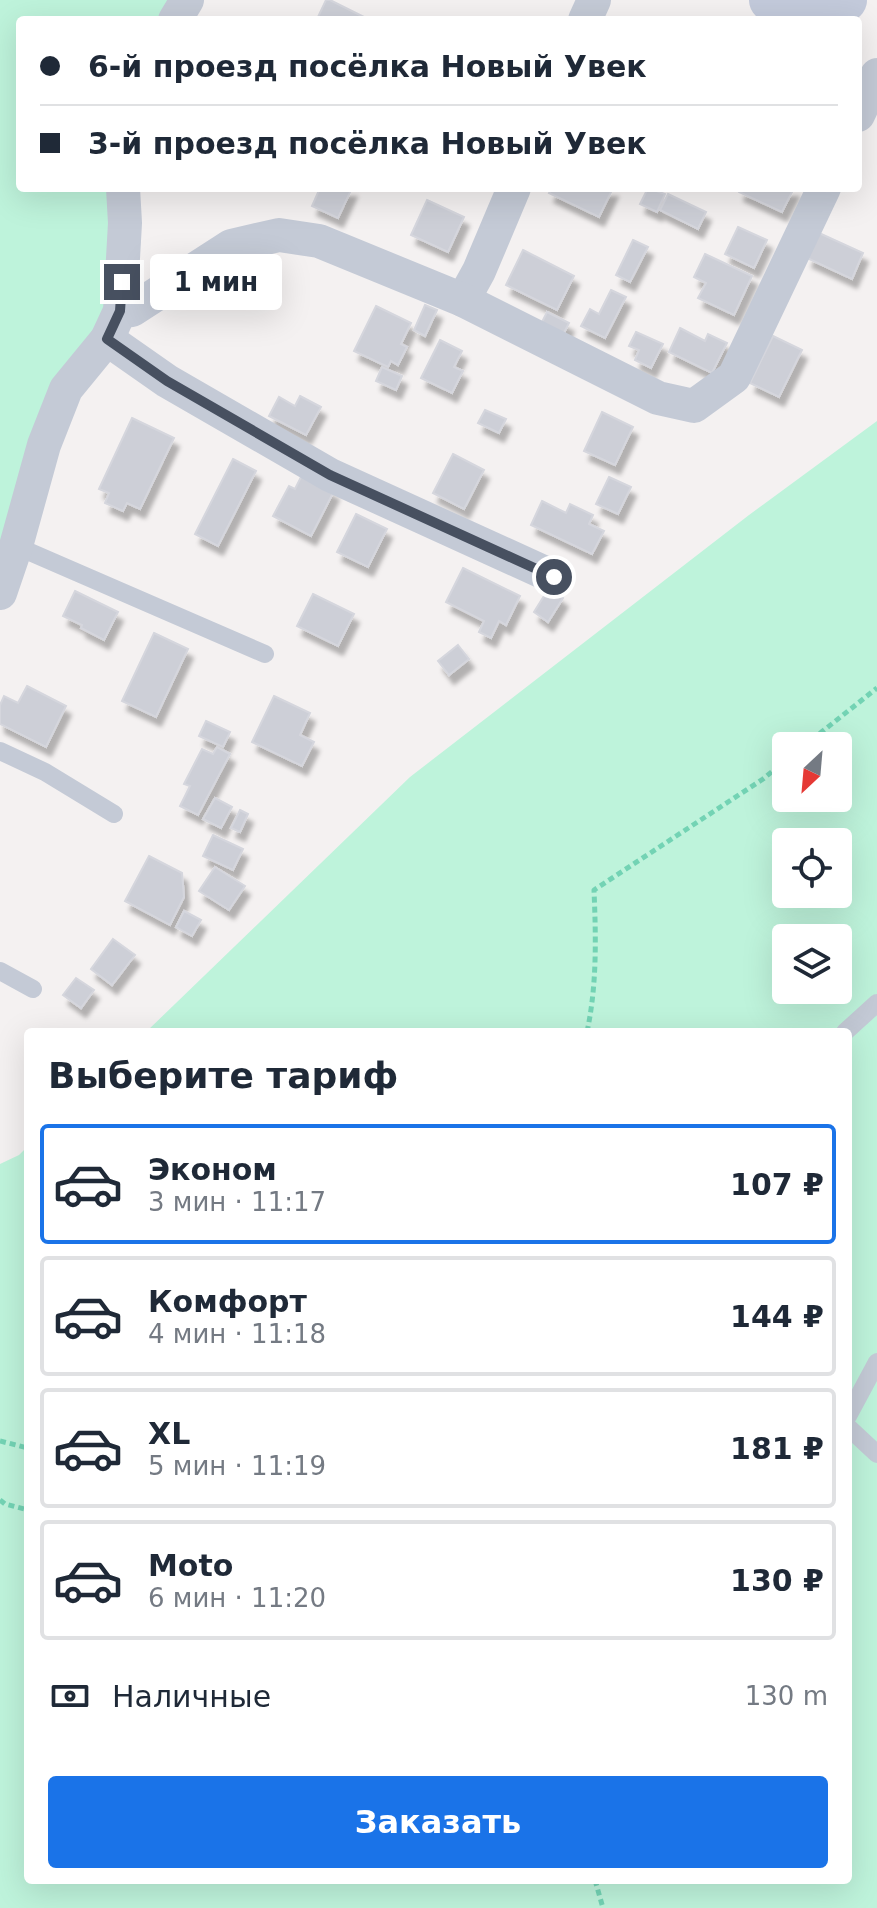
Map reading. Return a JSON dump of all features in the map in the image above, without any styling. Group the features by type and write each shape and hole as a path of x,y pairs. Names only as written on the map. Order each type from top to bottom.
{"street":[{"path":"771,0 807,6 845,0"},
{"path":"862,107 877,75"},
{"path":"123,192 125,223 114,325 167,381 330,475 554,577"},
{"path":"463,300 479,271 512,192"},
{"path":"0,593 44,445 66,389 114,325 231,246 279,235 319,241 463,300 658,398 694,406 734,377 822,192"}],"lane":[{"path":"16,546 265,654"},
{"path":"0,751 45,772 114,814"},
{"path":"0,971 33,989"},
{"path":"849,1028 877,1003"},
{"path":"852,1409 877,1362"},
{"path":"852,1431 877,1454"}],"path":[{"path":"822,732 877,688"},
{"path":"588,1028 597,942 594,890 772,772"},
{"path":"0,1441 24,1447"},
{"path":"0,1500 24,1509"},
{"path":"596,1884 603,1908"}],"green space":[{"path":"0,0 177,0 169,16 16,16 16,192 117,192 108,310 0,561"},
{"path":"877,421 877,1908 0,1908 0,1164 24,1150 24,1884 852,1884 852,1028 150,1028 410,777 749,515"}],"building":[{"path":"326,0 330,0 362,16 318,16"},
{"path":"318,192 350,192 338,218 312,206"},
{"path":"550,192 611,192 599,217"},
{"path":"646,192 665,194 657,212 640,204"},
{"path":"739,192 792,192 782,212"},
{"path":"668,194 706,212 698,229 660,210"},
{"path":"427,200 464,217 448,252 411,235"},
{"path":"738,227 767,240 754,268 725,254"},
{"path":"819,233 863,253 852,279 807,258"},
{"path":"633,240 648,247 630,282 616,275"},
{"path":"523,250 574,276 557,310 506,285"},
{"path":"705,254 752,276 734,315 698,298 706,283 694,277"},
{"path":"611,290 626,297 605,338 581,326 590,309 599,314"},
{"path":"425,305 437,310 425,336 414,330"},
{"path":"376,306 411,323 401,344 407,347 398,365 391,361 388,367 354,351"},
{"path":"547,312 569,323 562,337 540,326"},
{"path":"680,328 705,341 708,334 727,343 712,373 669,352"},
{"path":"636,332 663,344 651,368 635,360 639,350 629,346"},
{"path":"773,336 802,350 779,397 750,383"},
{"path":"440,340 462,351 454,367 463,371 452,393 421,378"},
{"path":"382,367 402,376 396,390 376,381"},
{"path":"300,396 321,407 306,435 269,416 279,397 295,406"},
{"path":"485,410 506,419 499,433 478,423"},
{"path":"602,412 633,427 615,465 584,451"},
{"path":"132,418 174,438 140,509 127,503 123,511 105,503 109,493 99,489"},
{"path":"453,454 484,470 464,509 433,493"},
{"path":"233,459 256,471 218,546 195,534"},
{"path":"302,475 334,491 311,536 273,516 289,486 295,489"},
{"path":"609,477 631,487 618,514 596,504"},
{"path":"542,501 566,513 570,504 593,515 589,524 604,531 592,554 531,525"},
{"path":"356,514 387,529 368,567 337,552"},
{"path":"463,568 520,596 506,625 499,621 491,638 479,632 484,621 446,602"},
{"path":"549,588 563,598 548,622 534,612"},
{"path":"75,591 118,612 104,640 63,616"},
{"path":"313,594 354,614 338,646 297,626"},
{"path":"154,633 188,649 156,717 122,701"},
{"path":"458,645 469,659 449,675 438,661"},
{"path":"27,686 66,706 46,747 0,724 0,705 4,696 18,703"},
{"path":"274,696 310,713 300,735 314,742 302,766 252,742"},
{"path":"206,721 230,732 223,747 199,736"},
{"path":"217,747 230,754 198,815 180,806 190,786 184,784 202,749 213,754"},
{"path":"215,798 232,807 221,828 203,819"},
{"path":"240,810 248,814 240,832 231,828"},
{"path":"213,835 243,849 233,870 203,856"},
{"path":"149,856 182,873 184,897 170,925 125,901"},
{"path":"215,867 245,886 229,910 199,891"},
{"path":"184,911 201,920 192,936 176,927"},
{"path":"113,939 135,955 112,985 91,969"},
{"path":"76,978 94,990 81,1008 63,995"}],"route":[{"path":"122,282 120,311 107,339 167,381 330,475 554,577"}]}
